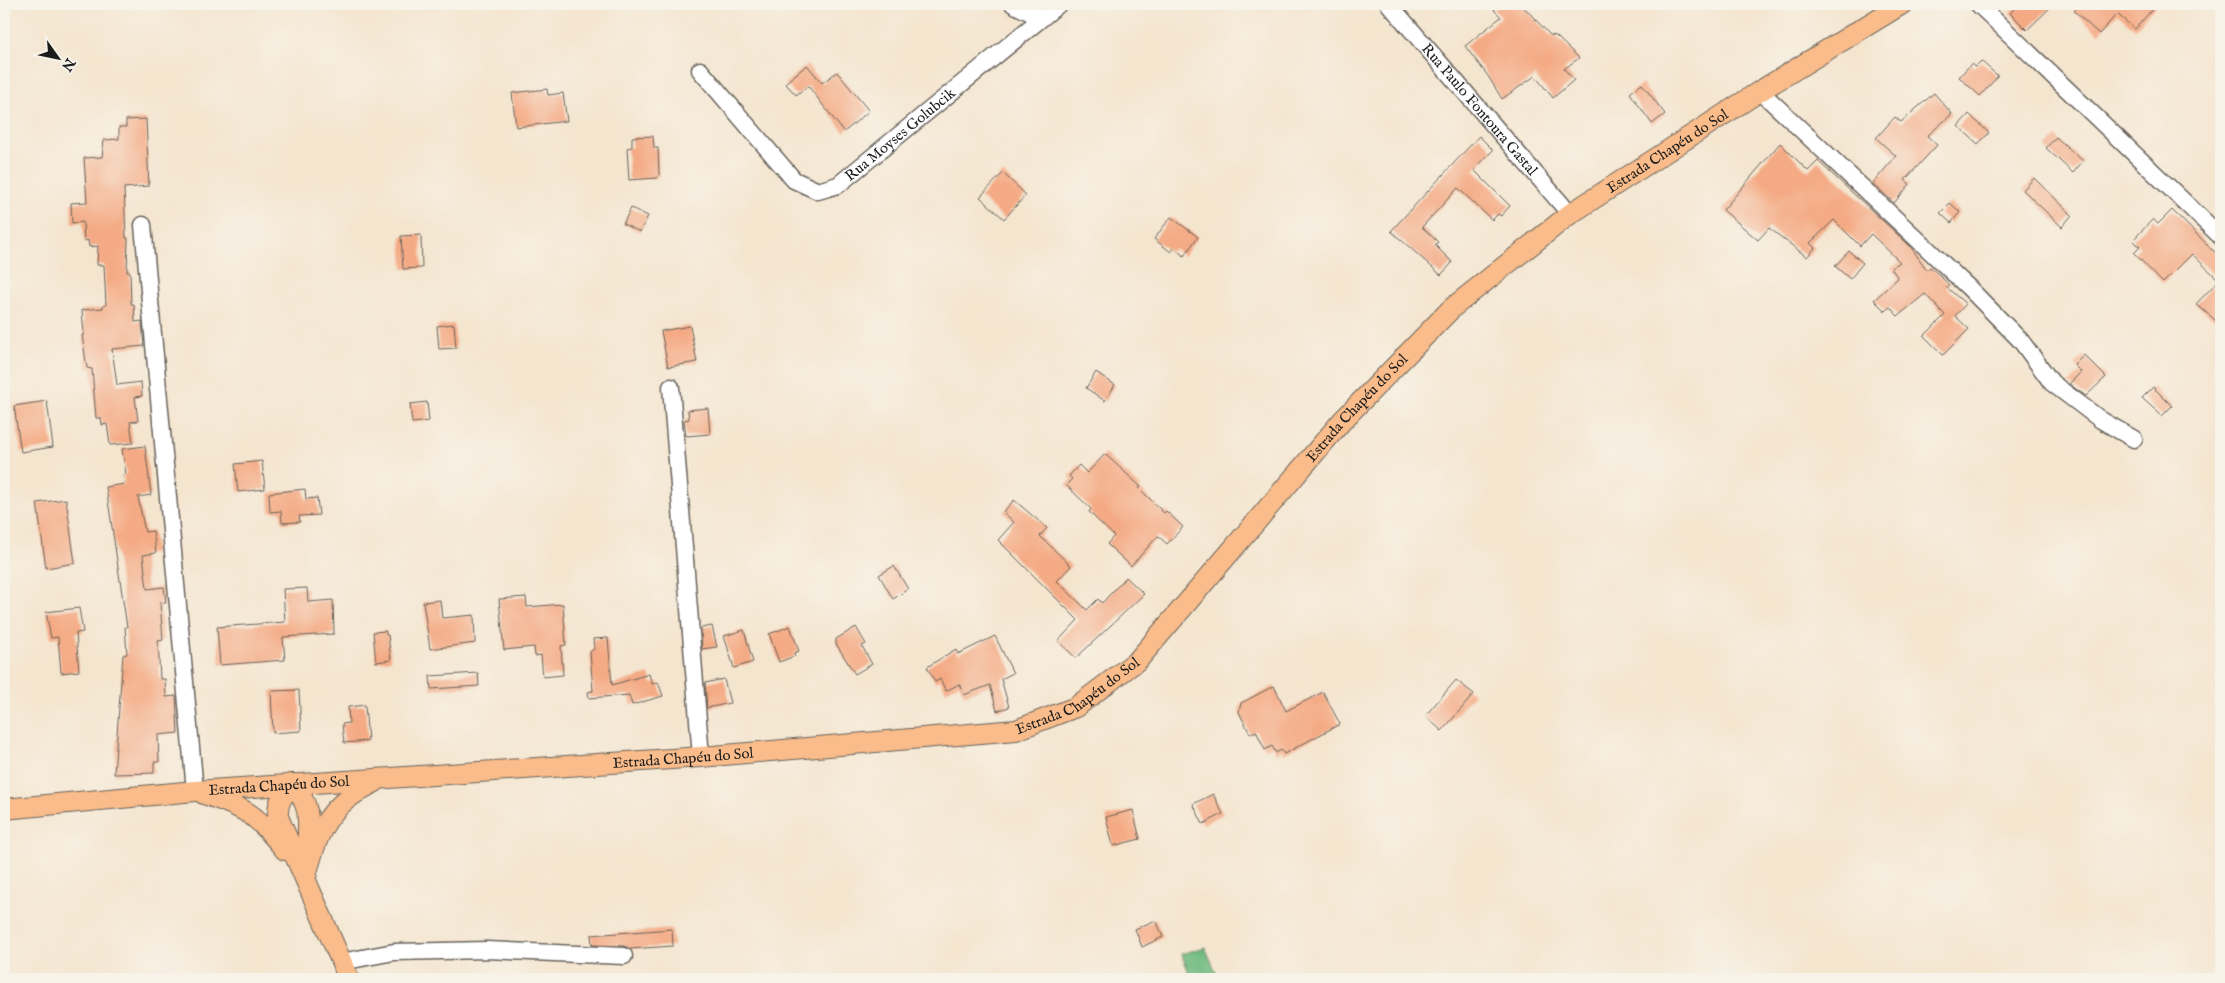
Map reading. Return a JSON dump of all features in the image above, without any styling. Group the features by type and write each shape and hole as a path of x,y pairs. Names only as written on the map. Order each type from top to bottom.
{"main road":[{"name":"Estrada Chapéu do Sol","path":"4,809 195,791 701,757 1016,730 1076,707 1138,660 1342,421 1452,308 1570,214 1760,91 1902,4"},
{"path":"306,876 316,838 333,811 356,791 382,778"},
{"path":"306,876 308,817 306,803 292,784 280,799 277,807 278,817 306,876 345,970"},
{"path":"195,791 237,806 265,825 306,876"}],"street":[{"path":"1013,4 1041,18"},
{"name":"Rua Moyses Golubcik","path":"700,70 794,180 818,190 838,185 1059,4"},
{"name":"Rua Paulo Fontoura Gastal","path":"1389,4 1570,214"},
{"path":"1978,4 2221,237"},
{"path":"1760,91 1969,288 2021,342 2052,383 2101,420 2134,439"},
{"path":"143,225 195,791"},
{"path":"672,387 701,757"},
{"path":"345,970 394,952 487,950 624,956"}],"green space":[{"path":"1205,947 1219,979 1191,979 1182,954"}],"building":[{"path":"1501,4 1521,4 1550,35 1556,36 1579,58 1564,69 1574,80 1553,98 1535,76 1502,99 1488,76 1465,46 1501,17 1494,10"},
{"path":"2020,4 2054,4 2027,30 2010,13"},
{"path":"2081,4 2157,4 2135,29 2117,14 2099,34 2074,11"},
{"path":"1981,61 1998,76 1980,96 1959,77 1971,64 1975,67"},
{"path":"807,65 822,83 837,72 869,111 844,132 808,86 796,95 785,83"},
{"path":"1642,84 1665,114 1652,124 1630,93"},
{"path":"547,89 548,95 563,93 567,121 516,127 512,93"},
{"path":"1934,93 1952,114 1927,136 1937,145 1905,180 1910,184 1894,203 1873,183 1896,156 1876,138 1895,117 1901,122"},
{"path":"1969,114 1989,133 1978,144 1958,126"},
{"path":"146,119 149,186 124,188 126,238 128,238 127,272 130,272 131,304 134,304 135,322 142,321 144,346 112,349 117,385 141,382 142,396 135,397 138,421 130,422 133,443 110,445 107,424 102,425 101,418 96,418 92,369 87,368 82,335 84,335 82,310 103,308 106,305 104,265 97,265 98,246 89,247 88,240 84,241 83,222 72,223 71,203 87,202 84,158 102,157 104,140 119,139 119,127 126,127 126,120"},
{"path":"653,136 654,148 658,148 659,175 657,178 629,180 627,148 632,147 632,137"},
{"path":"1479,136 1493,150 1474,170 1510,206 1501,216 1498,214 1492,220 1458,188 1422,227 1438,242 1435,245 1452,263 1441,275 1391,231"},
{"path":"2056,137 2083,161 2073,173 2046,148"},
{"path":"1780,143 1808,171 1818,161 1910,246 1927,270 1930,267 1937,273 1949,285 1946,287 1966,304 1955,316 1969,329 1943,355 1924,336 1945,315 1925,294 1898,316 1890,307 1885,311 1874,300 1898,278 1891,268 1900,262 1871,234 1860,246 1834,220 1810,243 1815,248 1807,257 1769,228 1758,240 1723,210"},
{"path":"1003,173 1026,195 1004,219 980,197"},
{"path":"2034,178 2072,215 2062,227 2023,190"},
{"path":"1950,203 1960,212 1951,223 1940,213"},
{"path":"631,208 648,216 640,232 623,224"},
{"path":"2172,210 2221,258 2221,325 2196,304 2219,280 2192,254 2163,283 2134,253 2140,247 2133,240 2153,219 2158,224"},
{"path":"1171,217 1198,237 1184,256 1174,248 1171,252 1154,239"},
{"path":"421,235 422,268 403,269 401,236"},
{"path":"1849,251 1863,263 1850,279 1835,266"},
{"path":"454,324 456,348 439,349 437,326"},
{"path":"690,326 697,362 668,367 661,331"},
{"path":"2084,355 2106,377 2086,396 2069,384 2081,372 2074,365"},
{"path":"1096,372 1115,385 1105,401 1086,388"},
{"path":"2153,387 2172,406 2162,416 2142,398"},
{"path":"47,401 53,447 21,452 14,406"},
{"path":"427,402 429,421 412,423 410,404"},
{"path":"708,408 710,434 686,436 684,420 689,419 688,410"},
{"path":"145,446 151,495 138,497 145,532 153,531 156,553 143,555 147,589 164,587 166,603 160,603 163,640 158,641 160,679 165,679 166,697 176,696 178,733 158,735 159,762 154,762 154,773 114,774 123,655 127,654 125,627 127,627 106,487 124,484 123,475 126,474 122,449"},
{"path":"1105,454 1141,487 1139,488 1164,513 1166,511 1183,527 1167,544 1158,536 1131,566 1107,544 1114,536 1089,512 1091,509 1066,485 1072,479 1069,476 1079,465 1087,473"},
{"path":"262,461 265,489 238,492 235,464"},
{"path":"305,489 306,499 317,498 319,515 299,516 300,522 282,523 281,511 270,512 269,493"},
{"path":"66,499 75,563 46,568 37,503"},
{"path":"1014,500 1047,528 1040,536 1071,566 1057,581 1087,610 1098,599 1102,603 1126,577 1144,594 1076,658 1058,641 1078,620 998,540 1014,522 1003,512"},
{"path":"894,566 908,589 893,599 879,575"},
{"path":"307,588 308,602 333,600 334,634 283,637 285,660 220,665 217,627 285,622 283,589"},
{"path":"526,597 527,607 563,604 566,645 561,646 563,675 543,677 541,655 535,656 534,647 504,650 499,599"},
{"path":"440,600 442,618 474,615 475,643 430,649 423,602"},
{"path":"79,608 83,632 76,633 79,671 61,673 58,637 51,638 46,612"},
{"path":"712,626 717,647 702,649 701,628"},
{"path":"790,626 799,651 794,653 795,656 779,662 769,634"},
{"path":"856,627 866,644 862,646 872,664 855,674 836,644 836,639"},
{"path":"744,630 753,662 734,668 724,636"},
{"path":"386,631 391,660 376,662 373,632"},
{"path":"995,636 1013,673 1001,679 1009,707 997,711 990,685 964,695 959,684 946,691 940,679 935,682 927,667 956,649 958,654"},
{"path":"608,638 612,685 649,674 652,684 658,682 663,696 632,705 629,695 589,698 588,692 593,691 590,652 594,649 593,639"},
{"path":"478,673 479,686 431,689 430,676"},
{"path":"724,679 730,703 707,708 705,683"},
{"path":"1456,680 1474,694 1442,731 1425,716"},
{"path":"1274,686 1286,711 1323,692 1340,724 1284,754 1281,750 1276,753 1272,746 1265,750 1256,731 1250,734 1239,712 1241,703"},
{"path":"299,690 301,731 273,733 271,691"},
{"path":"365,705 368,741 344,743 342,724 349,723 348,707"},
{"path":"1213,794 1223,814 1203,824 1193,804"},
{"path":"1133,810 1140,839 1113,846 1106,817"},
{"path":"1156,920 1163,937 1142,947 1135,929"},
{"path":"672,929 673,946 630,949 624,946 592,945 591,935"}]}
